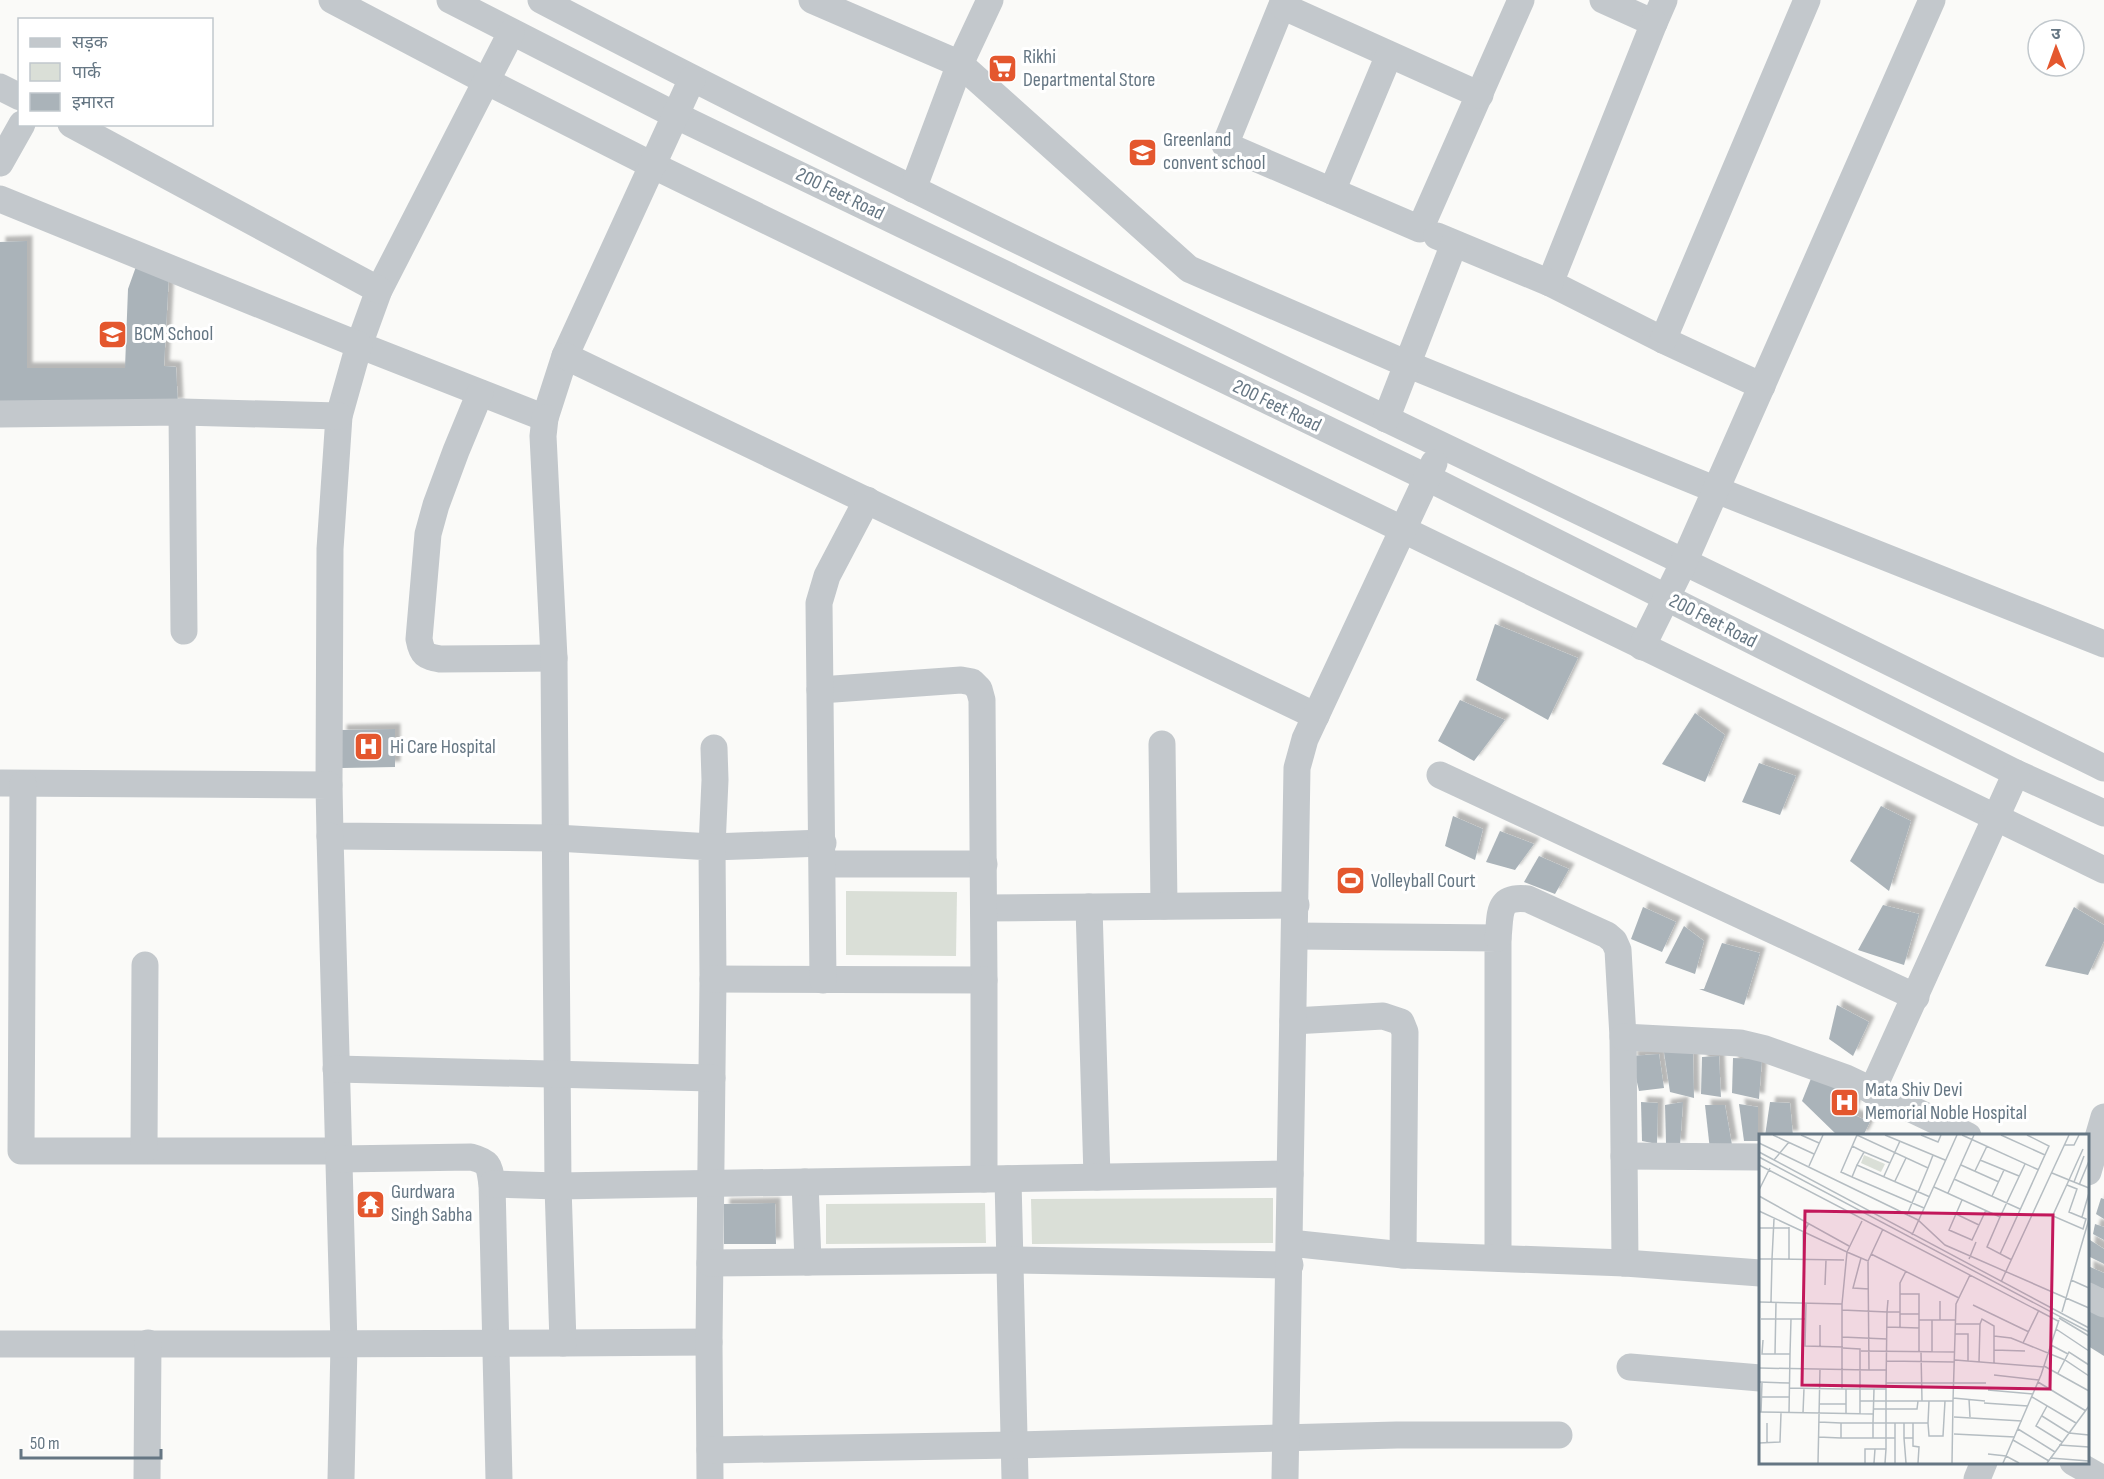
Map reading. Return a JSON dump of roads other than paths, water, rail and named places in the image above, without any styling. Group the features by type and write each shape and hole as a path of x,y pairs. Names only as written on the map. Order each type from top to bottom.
{"street":[{"path":"332,0 652,165 1996,820 2104,870"},
{"name":"200 Feet Road","path":"450,0 675,115 1428,478 2016,773 2104,813"},
{"path":"541,0 692,79 913,189 2104,768"},
{"path":"812,0 866,11 960,64 1189,268 1407,364 2104,644"},
{"path":"913,189 960,64 990,0"},
{"path":"1420,229 1521,0"},
{"path":"1550,283 1659,11 1603,0"},
{"path":"1663,340 1807,0"},
{"path":"1642,647 1684,562 1714,489 1762,386 1932,0"},
{"path":"1480,95 1389,55 1283,3 1225,145 1550,283 1663,340 1762,386"},
{"path":"341,1479 344,1345 329,785 330,549 339,417 359,345 379,290 511,33"},
{"path":"1332,191 1389,55"},
{"path":"563,1343 558,1186 554,658 543,436 545,418 566,356 692,79"},
{"path":"0,87 18,96"},
{"path":"0,163 21,126"},
{"path":"75,126 379,290"},
{"path":"0,199 545,418"},
{"path":"1386,419 1454,244"},
{"path":"566,356 1316,716"},
{"path":"480,393 456,451 428,534 420,649 426,656 440,659 554,658"},
{"path":"0,414 182,412 339,417"},
{"path":"182,412 184,632"},
{"path":"1285,1479 1297,768 1301,750 1316,716 1442,446"},
{"path":"824,980 819,603 822,590 867,500"},
{"path":"819,690 961,680 972,682 979,689 982,700 984,980 996,1179 1010,1260 1015,1479"},
{"path":"1162,744 1164,906"},
{"path":"710,1479 714,748"},
{"path":"1872,1090 2016,773"},
{"path":"1440,775 1916,997"},
{"path":"329,785 12,784 11,1151 144,1150 471,1156 483,1160 489,1166 492,1184 499,1479"},
{"path":"330,836 556,838 984,864"},
{"path":"1498,1258 1498,938 1502,906 1508,899 1517,897 1528,899 1607,935 1614,941 1618,950 1623,1037 1625,1263"},
{"path":"984,908 1296,905"},
{"path":"1089,907 1097,1177"},
{"path":"1295,936 1498,938"},
{"path":"144,1150 145,965"},
{"path":"713,980 984,980"},
{"path":"1293,1021 1383,1016 1401,1022 1405,1032 1403,1255"},
{"path":"1623,1037 1740,1043 1757,1047 1807,1063 1872,1090 1964,1134"},
{"path":"336,1069 712,1078"},
{"path":"2089,1169 2104,1117"},
{"path":"1624,1156 1759,1157"},
{"path":"492,1184 558,1186 1290,1174"},
{"path":"805,1182 808,1262"},
{"path":"2089,1183 2104,1188"},
{"path":"710,1263 1290,1254 1403,1255 1625,1263 1759,1273"},
{"path":"2089,1296 2104,1304"},
{"path":"0,1344 344,1345 709,1342"},
{"path":"147,1479 148,1343"},
{"path":"1630,1367 1759,1378"},
{"path":"710,1450 1397,1435 1559,1435"},
{"path":"1977,1479 1983,1464"},
{"path":"2077,1464 2103,1479"}],"place":[{"name":"Rikhi Departmental Store","path":"1002,68"},
{"name":"Greenland convent school","path":"1142,152"},
{"name":"BCM School","path":"113,334"},
{"name":"Hi Care Hospital","path":"369,747"},
{"name":"Volleyball Court","path":"1350,881"},
{"name":"Mata Shiv Devi Memorial Noble Hospital","path":"1844,1102"},
{"name":"Gurdwara Singh Sabha","path":"370,1204"}]}
